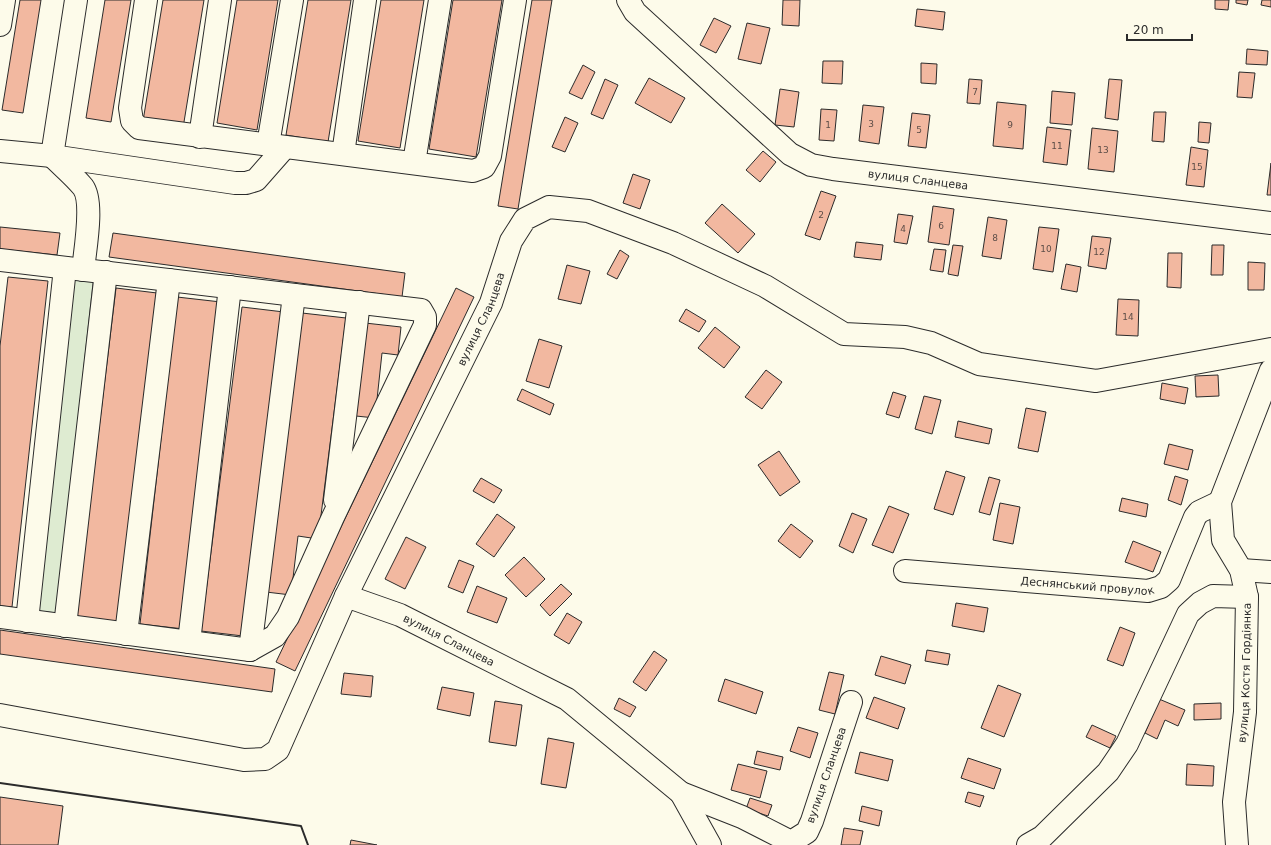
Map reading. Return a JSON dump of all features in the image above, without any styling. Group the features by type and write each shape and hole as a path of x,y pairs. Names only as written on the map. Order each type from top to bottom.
{"street":[{"path":"0,25 4,0"},
{"path":"52,156 76,0"},
{"path":"146,0 130,108 132,121 139,128 473,171 484,167 490,156 515,0"},
{"path":"200,137 220,0"},
{"path":"0,151 52,156 236,183 246,183 256,180 277,146 292,0"},
{"path":"342,154 365,0"},
{"path":"414,163 440,0"},
{"name":"вулиця Сланцева","path":"628,0 635,12 790,154 811,165 841,170 1271,223"},
{"path":"27,621 74,269 88,209 87,197 83,187 52,156"},
{"name":"вулиця Сланцева","path":"851,702 812,821 806,832 789,844 742,816 680,793 567,699 400,615 346,596 491,303 510,241 525,219 549,207 588,212 673,243 765,286 844,334 905,337 931,343 979,364 1096,381 1271,349"},
{"path":"0,260 421,310 425,317 425,325 333,517 288,616 275,636 250,650 0,617"},
{"path":"65,626 106,272"},
{"path":"126,634 169,280"},
{"path":"189,642 230,287"},
{"path":"250,650 294,295"},
{"path":"333,517 359,302"},
{"name":"вулиця Костя Гордіянка","path":"1238,845 1234,802 1245,712 1246,597 1241,570 1223,540 1220,502 1271,370"},
{"name":"Деснянський провулок","path":"905,571 1148,591 1161,587 1169,580 1195,517 1199,512 1220,502"},
{"path":"1241,570 1271,572"},
{"path":"0,715 244,760 265,759 278,750 346,596"},
{"path":"1028,845 1042,837 1108,772 1127,744 1188,614 1200,603 1213,596 1246,597"},
{"path":"680,793 710,845"}],"green space":[{"path":"74,272 94,274 57,613 38,611"}],"building":[{"path":"20,0 41,0 23,113 2,110"},
{"path":"105,0 131,0 111,122 86,118"},
{"path":"163,0 204,0 183,128 143,121"},
{"path":"237,0 278,0 257,130 217,123"},
{"path":"308,0 351,0 328,142 286,135"},
{"path":"381,0 424,0 400,148 358,141"},
{"path":"453,0 502,0 476,157 429,149"},
{"path":"532,0 552,0 518,209 498,206"},
{"path":"783,0 800,0 799,26 782,25"},
{"path":"1215,0 1229,0 1228,10 1215,9"},
{"path":"1236,0 1248,0 1247,5 1236,3"},
{"path":"1262,0 1271,0 1271,7 1261,5"},
{"path":"917,9 945,12 943,30 915,26"},
{"path":"714,18 731,26 716,53 700,45"},
{"path":"747,23 770,28 761,64 738,59"},
{"path":"1247,49 1268,51 1267,65 1246,64"},
{"path":"823,61 843,61 842,84 822,83"},
{"path":"921,63 937,64 936,84 921,83"},
{"path":"583,65 595,72 582,99 569,93"},
{"path":"1239,72 1255,73 1252,98 1237,97"},
{"path":"649,78 685,98 671,123 635,103"},
{"path":"605,79 618,85 603,119 591,114"},
{"path":"969,79 982,80 980,104 967,103"},
{"path":"1109,79 1122,80 1118,120 1105,118"},
{"path":"780,89 799,92 794,127 775,125"},
{"path":"1052,91 1075,93 1072,125 1050,123"},
{"path":"997,102 1026,105 1023,149 993,146"},
{"path":"863,105 884,107 879,144 859,141"},
{"path":"821,109 837,110 834,141 819,140"},
{"path":"1154,112 1166,112 1164,142 1152,141"},
{"path":"912,113 930,115 926,148 908,146"},
{"path":"565,117 578,123 565,152 552,147"},
{"path":"1199,122 1211,123 1209,143 1198,142"},
{"path":"1047,127 1071,130 1067,165 1043,162"},
{"path":"1092,128 1118,131 1114,172 1088,169"},
{"path":"1191,147 1208,150 1204,187 1186,185"},
{"path":"763,151 776,162 760,182 746,170"},
{"path":"1271,163 1271,195 1267,195"},
{"path":"633,174 650,180 640,209 623,203"},
{"path":"821,191 836,196 820,240 805,235"},
{"path":"722,204 755,234 738,253 705,223"},
{"path":"933,206 954,209 949,245 928,242"},
{"path":"898,214 913,216 907,244 894,242"},
{"path":"988,217 1007,220 1001,259 982,256"},
{"path":"0,227 60,233 57,255 0,249"},
{"path":"1039,227 1059,229 1053,272 1033,269"},
{"path":"113,233 405,273 402,297 109,257"},
{"path":"1092,236 1111,238 1106,269 1088,266"},
{"path":"856,242 883,245 881,260 854,257"},
{"path":"953,245 963,246 958,276 948,274"},
{"path":"1212,245 1224,245 1223,275 1211,275"},
{"path":"934,249 946,250 943,272 930,270"},
{"path":"620,250 629,256 617,279 607,274"},
{"path":"1168,253 1182,253 1181,288 1167,287"},
{"path":"1248,262 1265,263 1264,290 1248,290"},
{"path":"1066,264 1081,267 1077,292 1061,289"},
{"path":"567,265 590,271 581,304 558,299"},
{"path":"8,277 48,281 12,607 0,606 0,346"},
{"path":"116,288 157,293 117,623 76,618"},
{"path":"456,288 474,297 295,671 276,662"},
{"path":"177,297 221,302 184,629 140,624"},
{"path":"1118,299 1139,300 1138,336 1116,335"},
{"path":"242,307 284,312 243,636 201,631"},
{"path":"686,309 706,321 699,332 679,321"},
{"path":"302,313 346,318 318,539 298,536 291,595 266,592"},
{"path":"365,323 401,327 398,355 382,353 375,418 356,416"},
{"path":"715,327 740,347 724,368 698,348"},
{"path":"539,339 562,346 549,388 526,381"},
{"path":"766,370 782,382 762,409 745,397"},
{"path":"1218,375 1219,396 1196,397 1195,376"},
{"path":"1162,383 1188,388 1185,404 1160,399"},
{"path":"522,389 554,404 550,415 517,400"},
{"path":"893,392 906,396 899,418 886,414"},
{"path":"924,396 941,400 932,434 915,429"},
{"path":"1026,408 1046,412 1038,452 1018,448"},
{"path":"958,421 992,429 989,444 955,437"},
{"path":"1169,444 1193,450 1188,470 1164,464"},
{"path":"779,451 800,482 780,496 758,465"},
{"path":"946,471 965,477 953,515 934,509"},
{"path":"1175,476 1188,480 1181,505 1168,500"},
{"path":"989,477 1000,480 990,515 979,512"},
{"path":"481,478 502,490 494,503 473,491"},
{"path":"1122,498 1148,504 1146,517 1119,511"},
{"path":"1000,503 1020,507 1013,544 993,540"},
{"path":"889,506 909,514 893,553 872,545"},
{"path":"852,513 867,519 853,553 839,546"},
{"path":"497,514 515,527 494,557 476,544"},
{"path":"791,524 813,541 800,558 778,541"},
{"path":"406,537 426,547 405,589 385,579"},
{"path":"1133,541 1161,552 1153,572 1125,562"},
{"path":"524,557 545,579 526,597 505,575"},
{"path":"459,560 474,566 463,593 448,587"},
{"path":"561,584 572,594 550,616 540,605"},
{"path":"477,586 507,598 497,623 467,612"},
{"path":"956,603 988,608 984,632 952,626"},
{"path":"567,613 582,622 569,644 554,635"},
{"path":"1120,627 1135,633 1123,666 1107,660"},
{"path":"0,630 275,669 272,692 0,654"},
{"path":"927,650 950,654 948,665 925,661"},
{"path":"654,651 667,660 646,691 633,682"},
{"path":"881,656 911,665 905,684 875,675"},
{"path":"829,672 844,675 835,714 819,710"},
{"path":"344,673 373,676 371,697 341,694"},
{"path":"725,679 763,692 756,714 718,701"},
{"path":"998,685 1021,694 1004,737 981,728"},
{"path":"442,687 474,693 470,716 437,709"},
{"path":"874,697 905,708 898,729 866,718"},
{"path":"619,698 636,707 630,717 614,709"},
{"path":"1159,699 1185,710 1178,726 1165,720 1157,739 1145,733"},
{"path":"495,701 522,705 516,746 489,742"},
{"path":"1221,703 1221,719 1194,720 1194,704"},
{"path":"1092,725 1116,736 1110,748 1086,737"},
{"path":"798,727 818,733 810,758 790,751"},
{"path":"548,738 574,743 566,788 541,784"},
{"path":"757,751 783,757 780,770 754,764"},
{"path":"860,752 893,760 888,781 855,773"},
{"path":"968,758 1001,769 994,789 961,778"},
{"path":"738,764 767,771 760,798 731,790"},
{"path":"1187,764 1214,766 1213,786 1186,785"},
{"path":"968,792 984,796 980,807 965,802"},
{"path":"0,797 63,806 58,845 0,845"},
{"path":"750,798 772,805 768,816 746,809"},
{"path":"862,806 882,811 879,826 859,821"},
{"path":"844,828 863,831 860,845 841,845"},
{"path":"351,840 377,845 350,845"}],"wall":[{"path":"0,783 301,826 308,845"}]}
